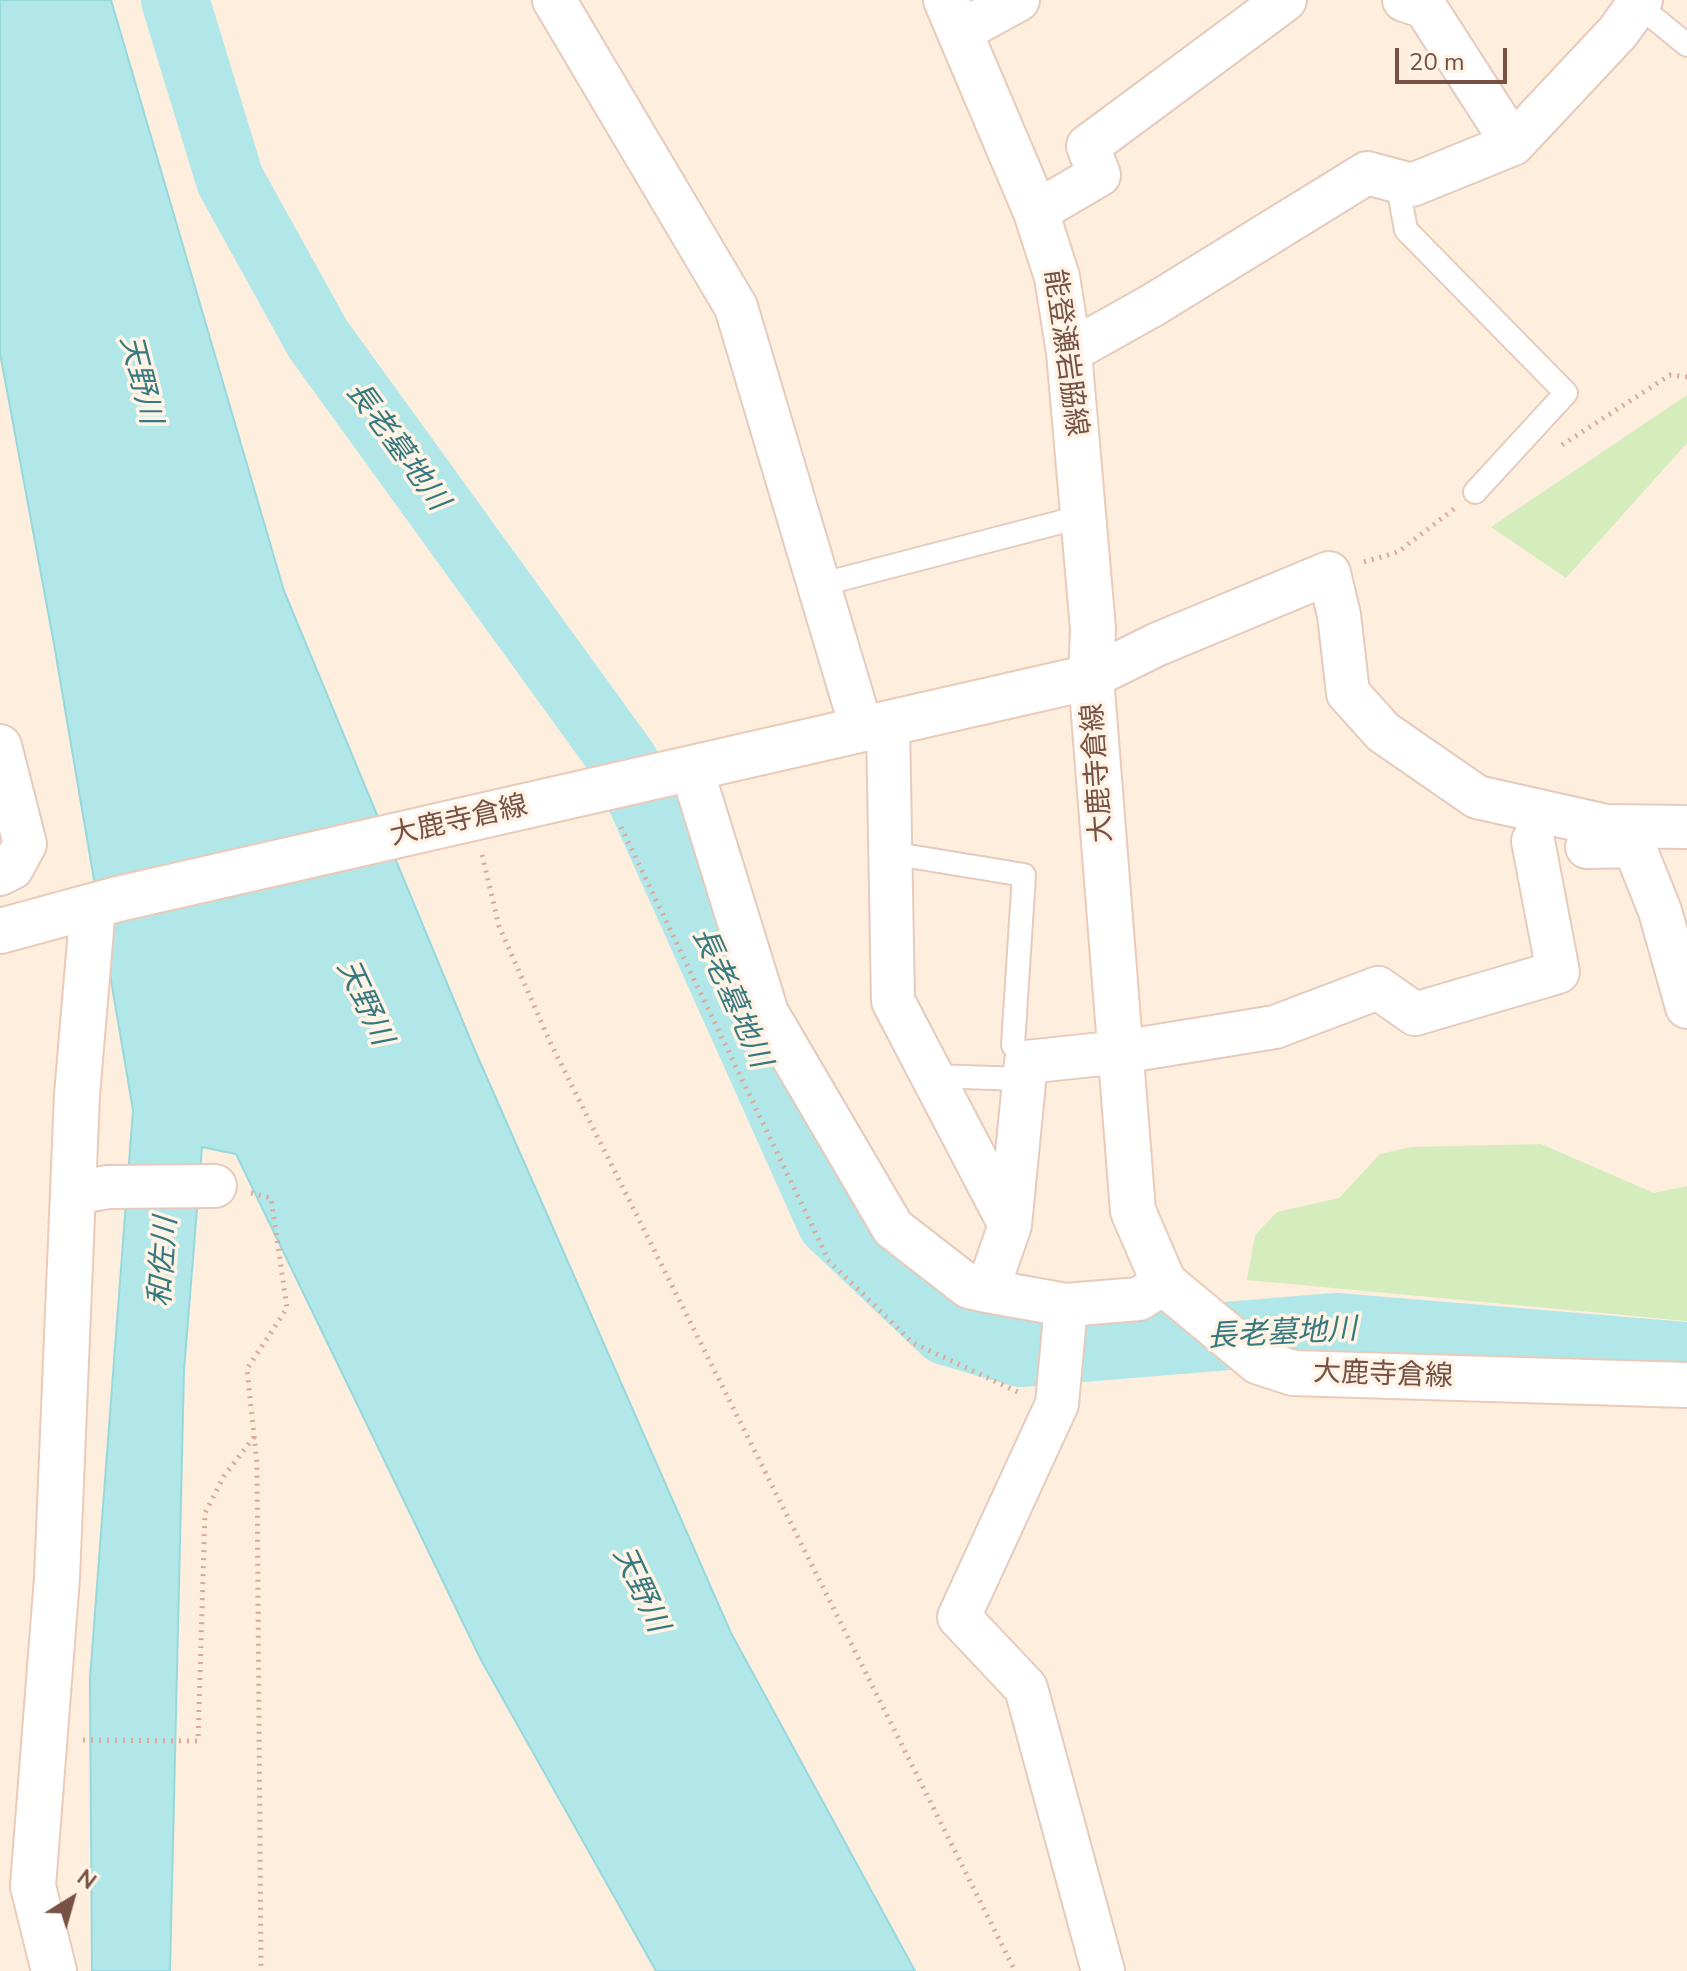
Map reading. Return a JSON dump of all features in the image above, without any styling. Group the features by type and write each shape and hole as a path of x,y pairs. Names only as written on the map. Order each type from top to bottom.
{"main road":[{"name":"能登瀬岩脇線","path":"953,15 1036,212 1057,277 1069,352 1084,516 1093,629 1091,677"},
{"name":"大鹿寺倉線","path":"0,931 106,902 1091,677 1133,1211 1172,1290 1259,1362 1293,1373 1687,1385"},
{"path":"54,1971 33,1886 91,1190 77,1095 106,902"}],"street":[{"path":"554,0 736,307 819,585 875,728 890,853 893,1001 1010,1225"},
{"path":"953,15 1018,0"},
{"path":"1036,212 1099,175 1088,146 1285,0"},
{"path":"1404,0 1425,7 1513,144"},
{"path":"1069,352 1153,305 1367,173 1412,185 1513,144 1618,32 1640,3"},
{"path":"1091,677 1158,644 1329,573 1339,615 1348,693 1383,732 1477,797 1606,826 1687,827"},
{"path":"0,746 25,844 12,868 0,874"},
{"path":"692,770 767,1013 893,1228 969,1287 1065,1311 1139,1299 1172,1290"},
{"path":"1477,797 1480,816 1545,847 1634,846 1660,911 1687,1007"},
{"path":"987,1291 1010,1225 1025,1071 1275,1027 1378,988 1415,1014 1558,972 1533,841"},
{"path":"91,1190 215,1186"},
{"path":"1065,1311 1057,1404 959,1617 1026,1688 1103,1971"}],"lane":[{"path":"1640,3 1687,45"},
{"path":"1397,181 1406,230 1566,393 1475,492"},
{"path":"819,585 1084,516"},
{"path":"890,853 1024,875 1013,1045 1025,1071 932,1076"}],"path":[{"path":"472,820 499,926 551,1044 1015,1971"},
{"path":"215,1186 271,1198 287,1308 247,1369 254,1437 261,1971"},
{"path":"78,1740 198,1741 205,1513 224,1476 254,1437"}],"green space":[{"path":"1687,395 1687,443 1566,578 1491,527"},
{"path":"1541,1144 1654,1193 1687,1186 1687,1321 1247,1280 1255,1235 1277,1212 1339,1198 1380,1154 1411,1147"}],"water":[{"path":"0,0 111,0 284,591 473,1046 731,1633 915,1971 656,1971 481,1660 236,1154 202,1147 184,1370 170,1971 92,1971 90,1678 133,1110 54,644 0,353"}],"waterway":[{"name":"長老墓地川","path":"175,0 230,180 318,339 625,763 831,1222 946,1331 1021,1353 1336,1327 1687,1356"}],"water label":[{"name":"天野川","path":"139,380"},
{"name":"天野川","path":"363,1003"},
{"name":"和佐川","path":"165,1262"},
{"name":"天野川","path":"639,1590"}]}
